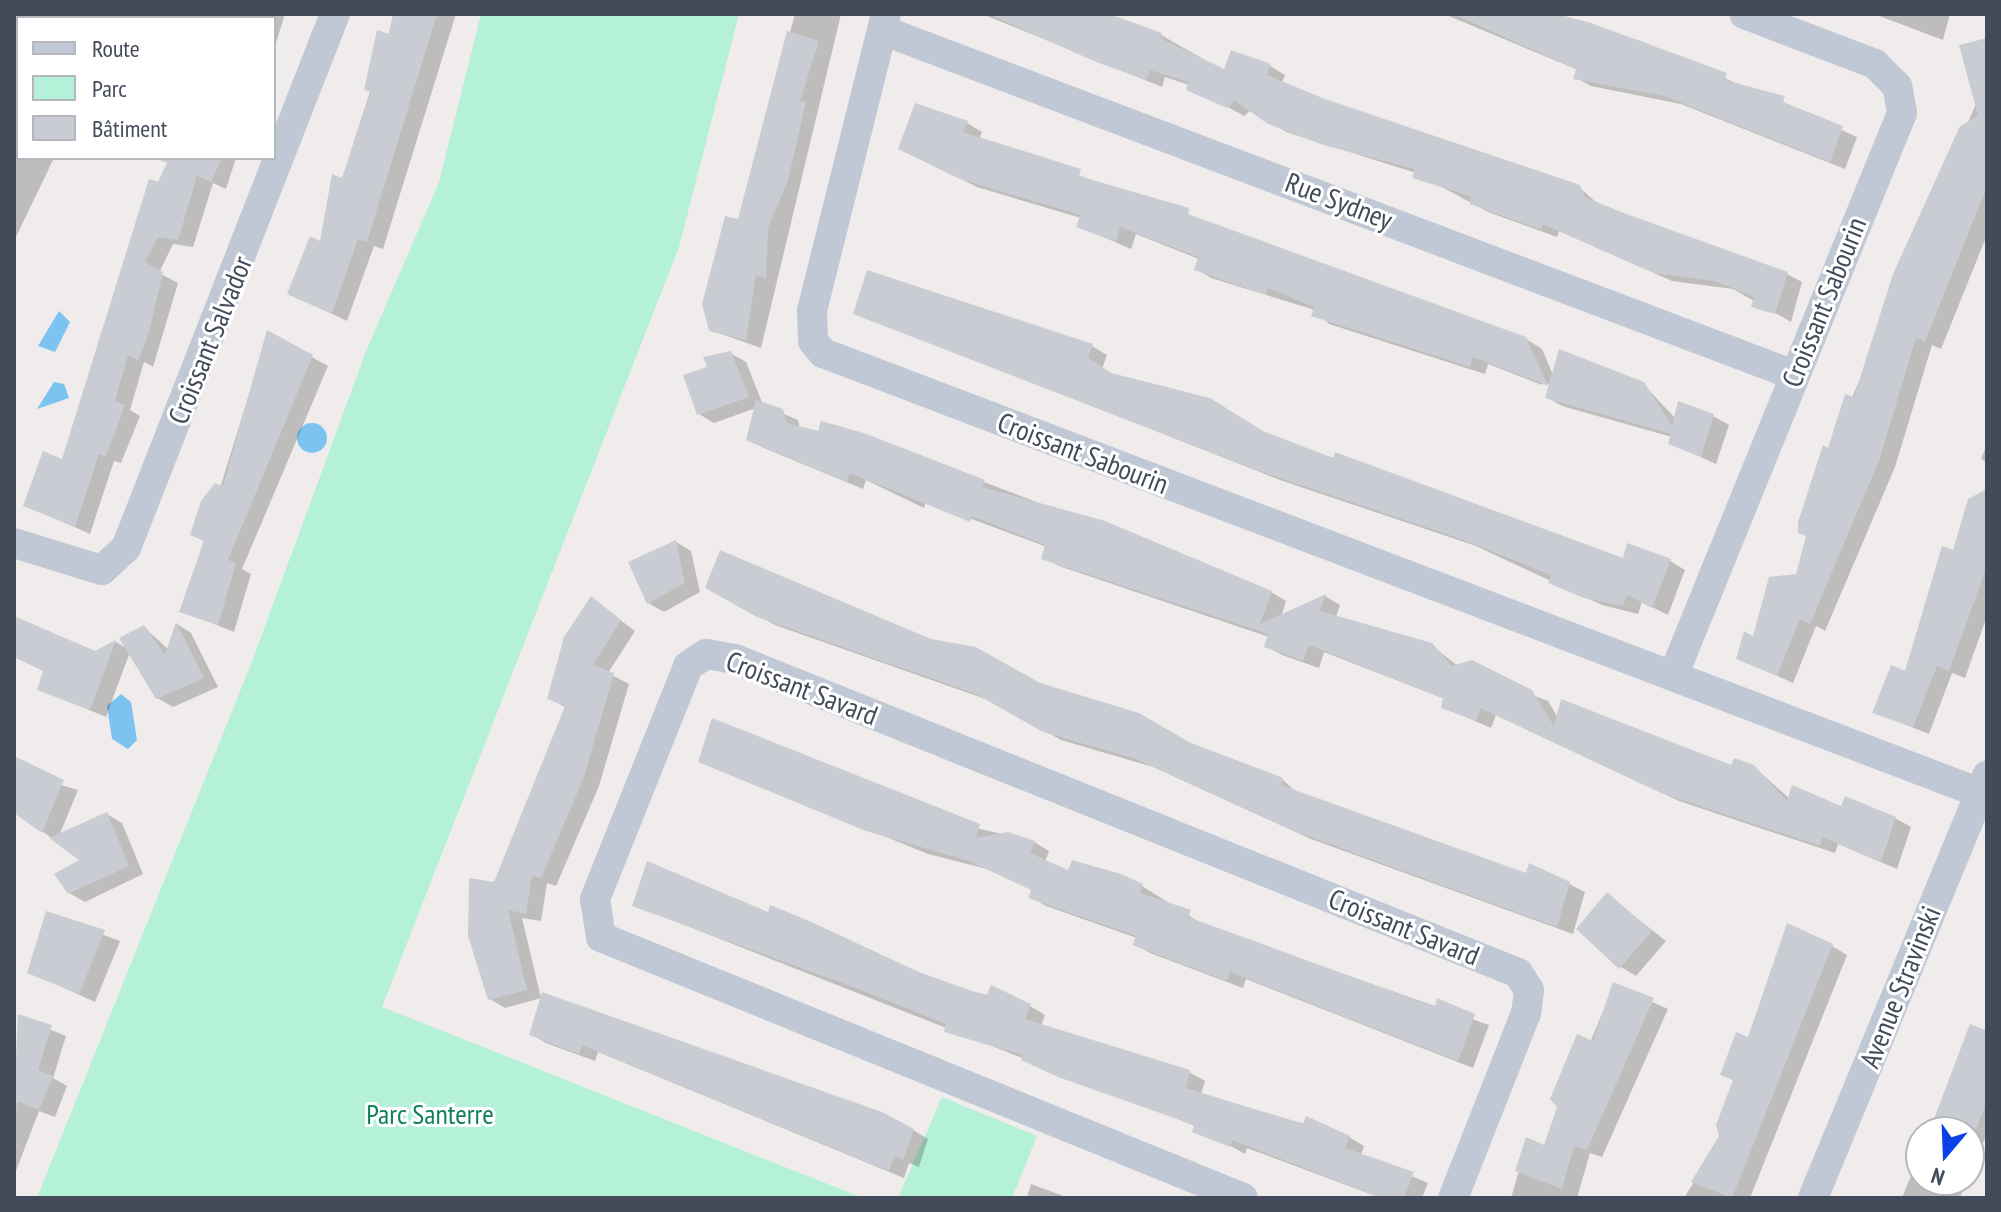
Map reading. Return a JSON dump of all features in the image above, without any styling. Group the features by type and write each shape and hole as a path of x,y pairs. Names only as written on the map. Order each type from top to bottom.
{"street":[{"name":"Croissant Salvador","path":"14,543 102,570 126,548 335,14"},
{"name":"Croissant Sabourin","path":"1673,676 1902,98 1875,64 1744,14"},
{"name":"Croissant Sabourin","path":"884,22 812,310 813,341 823,353 1673,676 1983,784"},
{"name":"Rue Sydney","path":"884,22 1794,375"},
{"name":"Croissant Savard","path":"1243,1198 601,937 595,899 688,666 706,654 735,659 1518,973 1529,990 1526,1013 1453,1198"},
{"name":"Avenue Stravinski","path":"1813,1198 1983,784"}],"green space":[{"name":"Parc Santerre","path":"481,14 739,14 679,247 382,1007 863,1198 37,1198 253,659 365,354 439,182"},
{"path":"942,1097 1037,1136 1012,1198 898,1198"}],"water":[{"path":"59,311 70,322 55,352 38,346"},
{"path":"54,382 64,384 69,398 37,409"},
{"path":"312,423 323,427 327,438 323,449 312,453 301,449 297,438 301,427"},
{"path":"121,694 131,702 137,740 128,749 112,739 107,706"}],"building":[{"path":"393,14 437,14 367,242 358,239 332,314 287,294 310,236 320,241 332,174 342,178 371,92 364,90 377,30 389,34"},
{"path":"988,14 1109,14 1162,33 1160,38 1224,69 1231,50 1271,64 1267,75 1325,99 1580,185 1585,197 1788,272 1775,314 1751,307 1754,297 1715,281 1654,273 1543,224 1541,230 1470,204 1470,196 1412,178 1415,169 1323,145 1268,124 1235,101 1227,108 1186,90 1188,82 1150,70 1146,80 1096,62"},
{"path":"1453,14 1556,14 1591,23 1727,73 1724,80 1785,96 1783,102 1843,126 1830,162 1664,96 1573,79 1576,69"},
{"path":"787,31 819,41 800,101 806,102 788,180 768,228 766,278 756,275 746,340 709,331 702,304 725,216 738,219"},
{"path":"1987,38 1987,186 1925,342 1916,338 1880,458 1810,624 1800,619 1777,676 1736,659 1744,631 1753,636 1769,577 1796,574 1806,536 1798,533 1798,522 1823,445 1828,448 1845,394 1854,397 1893,274 1960,126 1978,116 1959,45"},
{"path":"915,103 968,121 963,132 1081,169 1079,176 1189,208 1188,214 1526,337 1548,386 1473,357 1470,367 1311,316 1314,307 1268,288 1266,295 1194,270 1198,257 1120,227 1116,242 1076,227 1080,215 960,179 898,149"},
{"path":"160,160 221,160 211,182 197,176 178,240 158,237 145,262 163,272 149,332 138,361 128,355 115,401 125,405 106,456 99,454 75,527 23,506 43,451 62,459 149,179 158,182 167,163"},
{"path":"867,270 1093,344 1088,358 1111,373 1210,398 1263,431 1333,458 1335,452 1623,558 1627,543 1671,559 1652,608 1627,595 1623,606 1584,598 1548,583 1551,575 1458,538 1262,472 853,314"},
{"path":"267,330 313,355 228,560 236,563 218,625 179,612 204,541 190,535 201,501 215,483 223,486"},
{"path":"1559,349 1644,382 1672,426 1678,401 1714,414 1701,457 1668,444 1671,434 1545,398"},
{"path":"731,351 749,397 697,415 683,375 707,367 703,357"},
{"path":"756,400 783,409 787,423 818,431 821,421 864,433 985,480 982,487 1105,521 1272,591 1260,624 1326,594 1320,611 1432,643 1452,666 1472,660 1532,690 1554,726 1561,699 1731,765 1734,758 1754,765 1787,801 1792,785 1841,806 1845,796 1896,817 1881,862 1822,837 1820,846 1661,793 1480,708 1476,721 1441,708 1443,698 1309,645 1303,661 1264,647 1268,634 1041,559 1045,545 972,516 970,522 850,473 847,482 746,440"},
{"path":"1987,489 1987,566 1949,671 1937,666 1913,727 1872,713 1891,665 1905,671 1942,546 1953,550 1968,499"},
{"path":"676,540 685,583 647,604 628,562"},
{"path":"720,550 931,639 976,647 1040,683 1139,713 1189,742 1283,778 1281,785 1526,873 1529,863 1570,882 1557,927 1294,831 1136,759 1043,732 976,694 757,617 705,588"},
{"path":"591,596 621,620 593,665 614,673 584,777 541,878 532,876 526,914 508,910 527,990 488,1000 468,936 469,878 494,882 565,706 547,699 564,637"},
{"path":"14,616 95,651 116,640 90,710 37,690 43,671 14,657"},
{"path":"176,622 204,678 156,699 119,638 144,625 165,655"},
{"path":"712,718 980,824 976,838 1008,832 1035,841 1030,853 1068,870 1072,860 1121,874 1143,884 1140,893 1191,910 1188,917 1435,1007 1437,998 1475,1014 1458,1061 1230,972 1227,981 1132,945 1136,936 1028,898 1031,890 969,861 866,831 698,762"},
{"path":"14,756 64,780 42,833 14,813"},
{"path":"107,812 129,866 68,894 54,874 79,860 49,838"},
{"path":"647,861 768,912 770,905 807,920 919,972 986,996 991,985 1031,1004 1025,1019 1190,1070 1186,1088 1303,1124 1306,1116 1350,1136 1345,1148 1414,1172 1404,1198 1382,1198 1232,1140 1230,1147 1192,1132 1194,1125 1058,1077 1021,1060 1022,1055 944,1032 946,1024 632,906"},
{"path":"1607,892 1652,931 1619,969 1576,929"},
{"path":"46,911 105,930 79,994 27,973"},
{"path":"1787,923 1833,944 1732,1198 1691,1182 1719,1136 1716,1125 1733,1080 1720,1075 1736,1032 1748,1037"},
{"path":"1613,982 1654,998 1587,1150 1574,1146 1562,1189 1515,1171 1526,1137 1544,1145 1557,1107 1550,1099 1577,1034 1593,1041"},
{"path":"542,992 882,1112 914,1129 903,1160 894,1156 889,1171 582,1045 579,1054 529,1035"},
{"path":"18,1014 52,1025 38,1070 53,1076 39,1110 14,1100"},
{"path":"1970,1024 1987,1031 1987,1101 1981,1116 1935,1116"}]}
